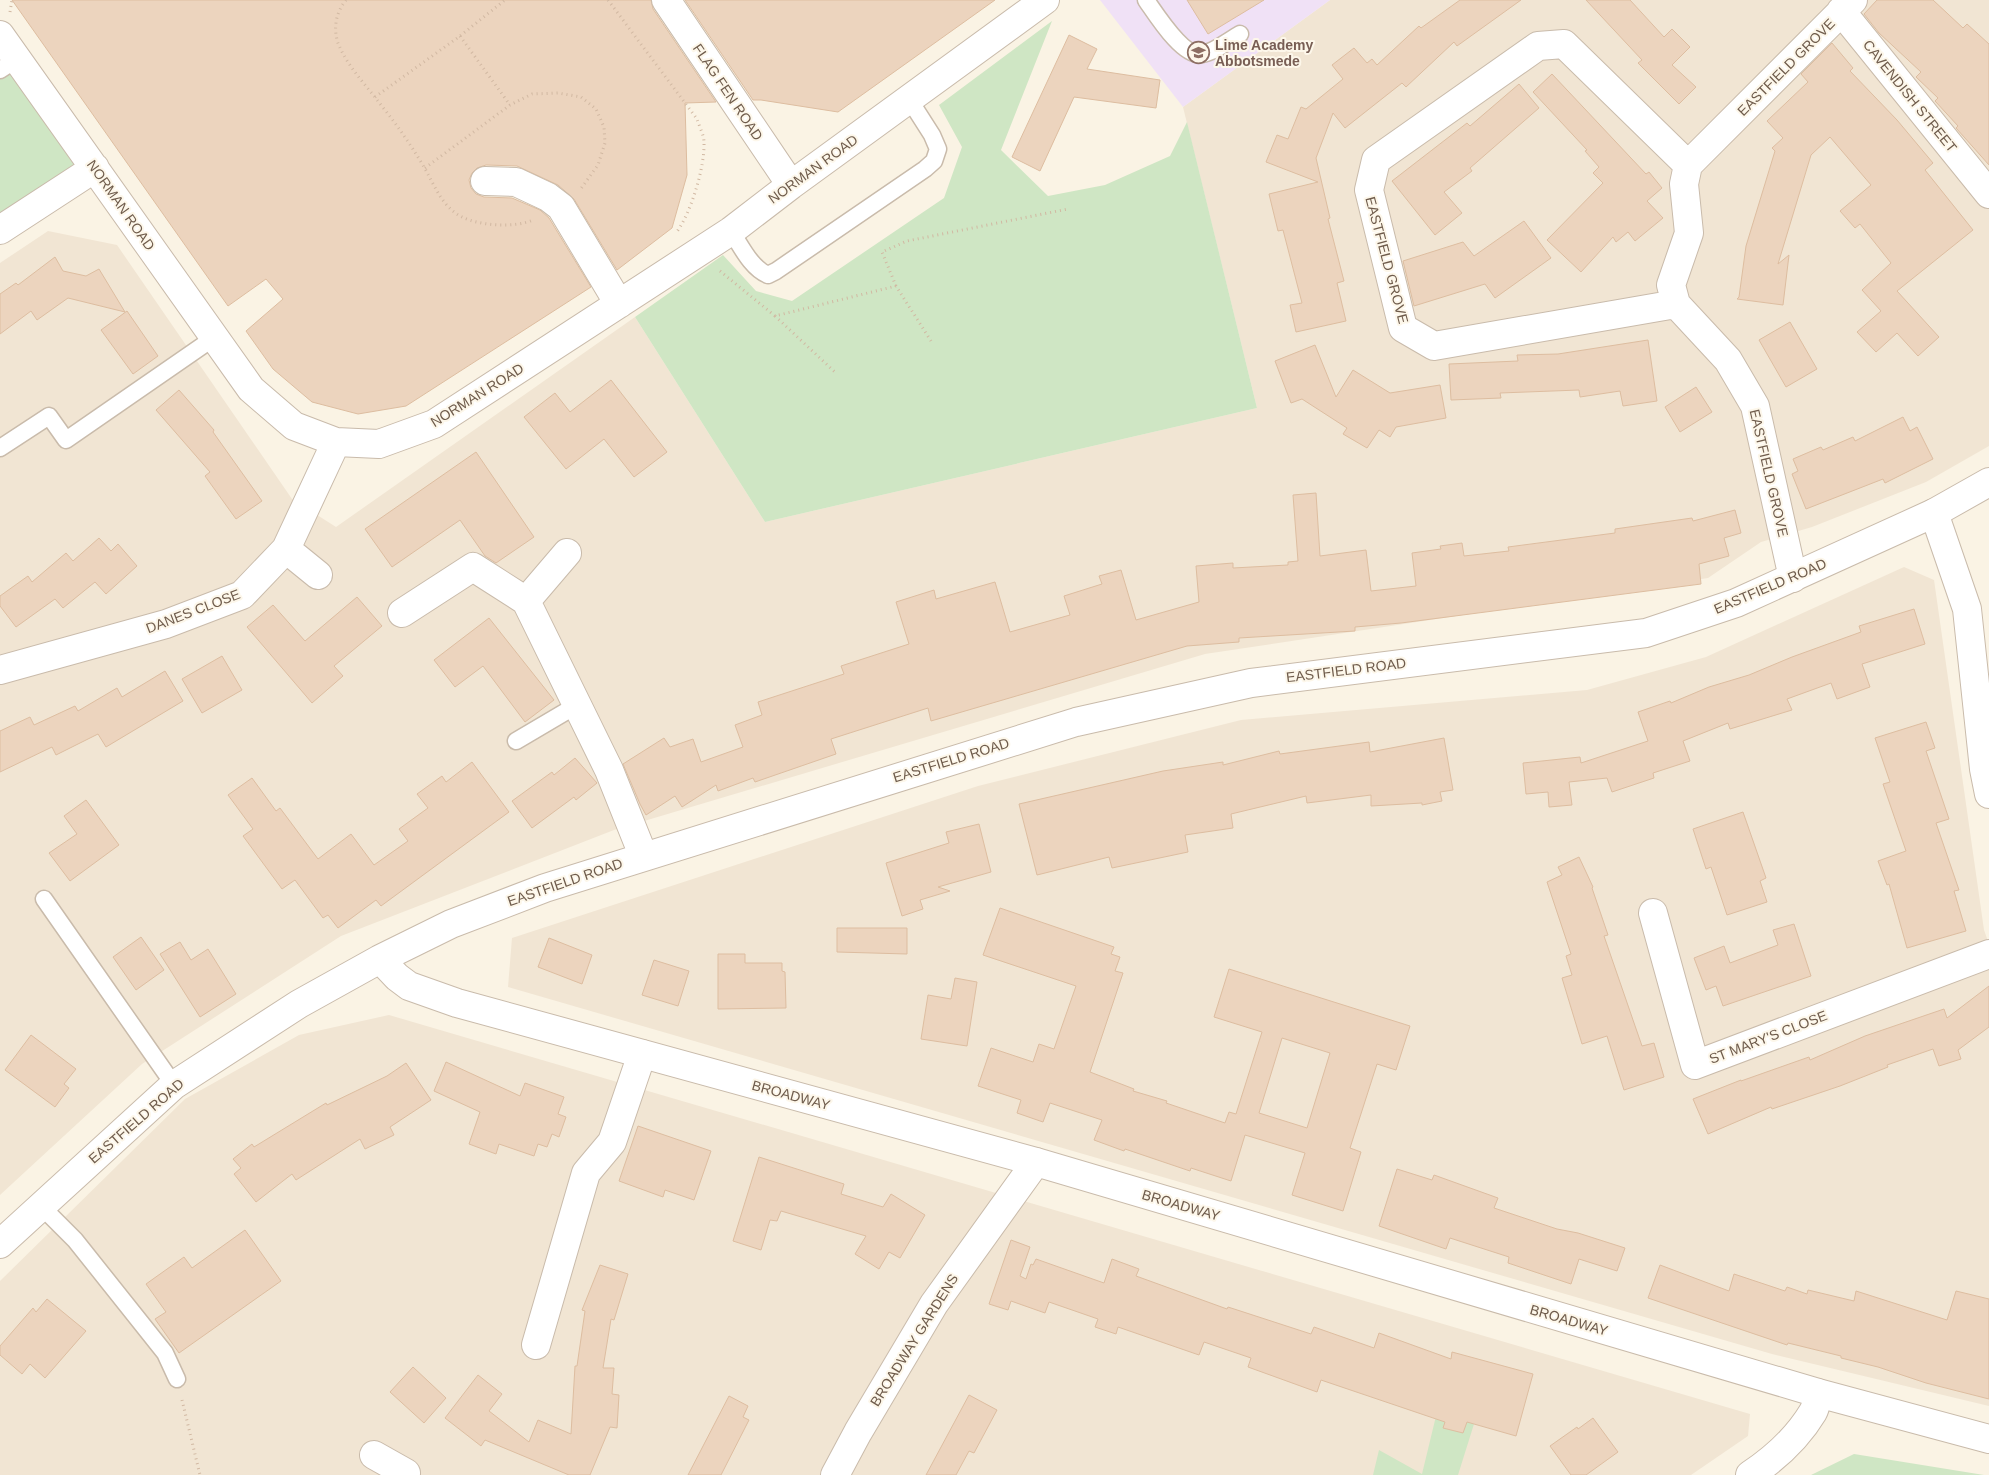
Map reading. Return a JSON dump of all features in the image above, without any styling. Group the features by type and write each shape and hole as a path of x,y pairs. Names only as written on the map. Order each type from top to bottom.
{"street":[{"name":"FLAG FEN ROAD","path":"666,0 791,185"},
{"name":"NORMAN ROAD","path":"5,26 8,64 95,168 251,389 294,426 336,442 379,444 434,424 731,231 791,185 1044,2"},
{"name":"EASTFIELD GROVE","path":"1793,578 1755,406 1728,360 1676,304 1434,346 1403,328 1369,190 1376,160 1538,46 1564,44 1688,166 1847,6"},
{"name":"CAVENDISH STREET","path":"1847,6 1989,194"},
{"path":"1676,304 1671,285 1689,233 1684,184 1688,166"},
{"path":"0,230 95,168"},
{"path":"486,181 516,182 548,198 561,207 619,304"},
{"name":"DANES CLOSE","path":"0,670 166,624 242,595 286,549 336,442"},
{"name":"EASTFIELD ROAD","path":"0,1244 174,1085 299,1004 380,959 451,924 545,888 643,855 1076,722 1251,683 1646,632 1736,603 1934,513 1989,482"},
{"path":"1934,513 1968,609 1987,777"},
{"path":"286,549 320,575"},
{"path":"526,601 567,553"},
{"path":"402,613 473,568 526,601 609,770 643,855"},
{"name":"ST MARY'S CLOSE","path":"1653,913 1695,1065 1989,954"},
{"name":"BROADWAY","path":"380,959 409,986 457,1003 1036,1162 1818,1393 1989,1440"},
{"path":"536,1345 586,1173 612,1142 642,1054"},
{"name":"BROADWAY GARDENS","path":"835,1475 858,1432 934,1304 1036,1162"},
{"path":"1750,1475 1764,1466 1793,1439 1814,1411 1818,1393"},
{"path":"374,1455 410,1474"}],"lane":[{"path":"1146,0 1172,35 1191,53 1202,54 1240,34"},
{"path":"731,231 751,261 761,272 768,275 925,169 934,161 938,149 932,135 909,99"},
{"path":"0,448 49,416 66,440 214,337"},
{"path":"516,741 577,705"},
{"path":"44,899 174,1085"},
{"path":"41,1206 74,1240 165,1353 177,1379"}],"path":[{"path":"5,26 12,0"},
{"path":"346,0 340,7 335,23 337,41 347,61 397,125 425,168 443,203 462,217 492,225 529,221 561,207 582,189 598,165 605,143 604,127 596,108 581,97 558,93 532,94 510,105 425,168"},
{"path":"376,97 460,36 504,0"},
{"path":"608,0 697,119 704,142 693,202 685,222 674,236"},
{"path":"460,36 510,105"},
{"path":"931,341 896,286 882,252 907,242 1068,209"},
{"path":"700,251 706,259 775,316 836,374"},
{"path":"775,316 896,286"},
{"path":"177,1379 200,1475"}],"shaded area":[{"name":"Lime Academy Abbotsmede","path":"1100,0 1330,0 1183,107"},
{"path":"1330,0 1989,0 1989,446 1926,482 1812,527 1761,542 1708,578 1205,654 614,830 341,936 142,1064 0,1195 0,263 48,231 117,245 292,499 336,527 635,317 765,522 1257,408 1183,107"},
{"path":"1904,567 1934,580 1984,930 1989,944 1989,1406 1772,1354 508,987 512,938 978,786 1241,720 1587,690 1706,657"},
{"path":"389,1015 1750,1414 1748,1436 1691,1475 0,1475 0,1281 185,1099 299,1035"}],"green space":[{"path":"1052,21 1001,150 1048,196 1105,185 1170,156 1187,122 1257,408 765,522 635,317 723,255 756,291 792,301 944,198 962,147 939,105"},
{"path":"0,46 89,166 0,224"},
{"path":"1444,1383 1455,1386 1444,1428 1463,1433 1469,1413 1474,1424 1458,1475 1373,1475 1379,1450 1422,1474"},
{"path":"1854,1454 1984,1475 1811,1475"}],"building":[{"path":"12,0 651,0 653,9 716,102 685,103 687,175 672,228 617,270 574,199 558,185 517,166 486,165 477,168 469,180 471,188 476,194 484,197 512,198 540,210 549,218 591,287 406,406 358,414 312,402 273,369 246,331 283,299 266,279 228,306"},
{"path":"685,0 995,0 838,112 753,100"},
{"path":"1187,0 1264,0 1208,34"},
{"path":"1460,0 1521,0 1457,46 1454,42 1406,87 1402,83 1345,128 1333,113 1316,158 1330,218 1328,219 1344,281 1337,283 1346,321 1296,332 1290,305 1302,303 1283,230 1278,231 1269,194 1318,182 1266,162 1277,135 1288,139 1301,107 1306,109 1343,79 1332,65 1354,48 1367,63 1372,59 1377,65 1419,26 1421,28"},
{"path":"1586,0 1630,0 1664,37 1672,29 1690,47 1672,65 1696,87 1679,104 1638,63 1642,60"},
{"path":"1877,0 1933,0 1963,28 1967,24 1989,44 1989,165 1935,101 1938,98 1916,77 1921,72 1879,33 1864,14"},
{"path":"1069,35 1097,49 1087,69 1160,80 1156,108 1074,97 1040,171 1012,157"},
{"path":"1832,43 1853,68 1850,71 1897,120 1933,163 1925,170 1973,230 1897,291 1939,337 1918,356 1897,333 1876,352 1857,332 1881,311 1862,290 1891,263 1860,224 1855,228 1840,211 1871,185 1830,137 1811,155 1778,264 1789,255 1783,305 1737,299 1739,297 1746,246 1775,151 1772,148 1783,138 1767,121 1808,82 1801,74"},
{"path":"1552,74 1646,174 1649,172 1662,188 1647,201 1663,218 1635,241 1628,232 1616,242 1613,237 1581,272 1547,240 1603,183 1593,173 1599,167 1585,151 1587,150 1533,92"},
{"path":"1519,84 1539,108 1470,168 1472,171 1444,192 1462,213 1435,235 1392,181 1467,123 1470,126"},
{"path":"1524,221 1551,258 1495,298 1485,284 1414,306 1403,261 1463,242 1474,256"},
{"path":"55,257 63,271 86,276 99,269 125,312 68,298 37,320 31,311 0,334 0,294 16,283 18,285"},
{"path":"127,311 158,356 133,374 101,330"},
{"path":"1790,322 1817,369 1786,387 1759,340"},
{"path":"1648,340 1657,401 1623,406 1620,391 1580,397 1579,390 1500,393 1501,398 1451,400 1449,364 1518,361 1517,355 1558,354"},
{"path":"1315,345 1336,397 1353,370 1390,393 1440,385 1446,418 1396,427 1390,437 1379,430 1367,448 1343,434 1347,428 1302,399 1291,403 1275,361"},
{"path":"611,380 667,452 634,477 604,439 566,469 524,417 555,393 570,412"},
{"path":"1696,387 1712,412 1680,432 1665,407"},
{"path":"179,390 214,430 213,432 262,501 236,519 205,476 210,472 156,410"},
{"path":"1903,417 1910,431 1917,427 1933,459 1885,483 1883,479 1806,509 1792,474 1798,471 1793,459 1821,447 1823,450 1853,437 1855,441"},
{"path":"476,452 534,537 496,563 485,556 460,520 392,567 365,529"},
{"path":"1316,493 1320,556 1366,550 1371,591 1416,586 1412,553 1441,549 1440,546 1462,543 1464,556 1509,551 1508,547 1615,533 1615,529 1692,518 1693,521 1735,510 1741,533 1724,538 1729,556 1699,564 1701,584 1401,623 1355,627 1355,631 1239,638 1239,642 1187,646 931,721 928,708 831,739 836,754 755,782 753,778 718,791 716,785 682,807 675,796 646,815 640,804 623,764 664,738 670,747 693,739 701,762 743,747 735,725 762,715 758,702 844,674 841,666 909,644 896,602 934,590 936,599 995,582 1010,632 1070,615 1064,596 1102,584 1099,576 1121,570 1136,620 1199,602 1196,566 1233,563 1233,568 1288,565 1288,562 1298,561 1293,495"},
{"path":"99,538 111,551 118,544 137,566 106,594 95,582 63,608 55,599 16,627 0,606 0,596 28,576 32,582 66,553 73,561"},
{"path":"357,597 382,626 334,666 343,676 312,703 247,627 273,605 305,641"},
{"path":"1914,609 1925,644 1862,664 1870,687 1837,699 1831,683 1787,699 1792,710 1730,729 1728,723 1683,741 1690,761 1653,773 1654,778 1612,792 1607,778 1569,782 1572,805 1549,807 1548,792 1526,794 1523,763 1580,757 1581,763 1648,741 1638,712 1670,701 1671,703 1709,687 1749,675 1861,632 1859,626"},
{"path":"489,618 554,700 525,722 483,666 455,687 434,660"},
{"path":"222,656 242,690 202,713 182,679"},
{"path":"165,671 183,701 106,747 98,734 56,755 52,747 0,772 0,731 30,717 34,725 75,706 78,711 117,688 122,697"},
{"path":"1926,722 1935,748 1926,751 1949,819 1936,823 1959,890 1954,891 1966,931 1907,948 1889,884 1887,885 1878,861 1906,851 1883,784 1890,782 1875,738"},
{"path":"1444,738 1453,790 1440,792 1442,801 1422,805 1422,803 1371,806 1371,795 1307,803 1306,796 1231,814 1233,828 1185,835 1188,852 1112,868 1109,857 1037,875 1019,804 1163,771 1223,762 1223,765 1279,751 1280,754 1369,742 1370,752"},
{"path":"575,758 597,783 576,800 574,797 532,828 512,801 552,772 554,775"},
{"path":"472,762 509,812 381,906 376,900 338,928 328,915 323,918 295,880 282,889 243,836 253,829 228,795 252,778 276,811 280,808 318,859 351,834 374,865 408,841 399,829 428,808 417,794 442,776 446,782"},
{"path":"86,800 119,845 70,881 49,853 77,834 64,816"},
{"path":"1743,812 1766,878 1760,881 1767,902 1727,915 1711,867 1706,869 1693,829"},
{"path":"979,824 991,872 938,887 950,891 920,900 923,909 902,916 886,863 949,843 946,832"},
{"path":"1579,857 1593,887 1608,935 1604,936 1642,1046 1654,1043 1664,1077 1624,1090 1607,1036 1582,1044 1562,978 1572,975 1566,956 1571,954 1547,882 1562,875 1558,867"},
{"path":"1000,908 1114,947 1111,954 1120,957 1115,971 1123,973 1090,1072 1134,1089 1133,1091 1167,1101 1166,1103 1225,1123 1229,1112 1236,1114 1262,1032 1214,1017 1229,969 1410,1026 1396,1070 1377,1064 1350,1148 1361,1152 1343,1211 1292,1195 1305,1153 1245,1135 1231,1181 1191,1168 1190,1171 1094,1140 1102,1120 1050,1103 1043,1122 1017,1113 1021,1100 978,1086 991,1048 1033,1062 1039,1044 1054,1049 1076,986 983,955","holes":["1282,1038 1330,1053 1307,1128 1259,1113"]},
{"path":"1794,924 1811,976 1723,1006 1716,986 1706,990 1694,958 1724,946 1730,963 1778,945 1773,930"},
{"path":"837,928 907,928 907,954 837,952"},
{"path":"141,937 164,970 136,990 113,957"},
{"path":"549,938 592,955 582,984 538,967"},
{"path":"180,942 191,960 208,949 236,994 200,1017 160,954"},
{"path":"718,954 745,954 745,963 782,963 782,971 785,972 786,1008 718,1009"},
{"path":"654,960 689,971 678,1006 642,995"},
{"path":"955,978 977,982 967,1046 921,1039 928,995 951,999"},
{"path":"1989,986 1989,1027 1958,1050 1961,1059 1939,1066 1933,1049 1887,1065 1888,1067 1840,1086 1772,1109 1771,1107 1708,1134 1693,1099 1741,1080 1809,1057 1810,1060 1865,1036 1944,1009 1947,1018"},
{"path":"31,1035 76,1069 64,1084 69,1088 55,1107 5,1070"},
{"path":"446,1062 520,1096 525,1083 564,1097 558,1114 566,1117 559,1137 552,1134 547,1147 538,1144 534,1156 499,1144 496,1154 469,1144 480,1112 434,1091"},
{"path":"406,1063 431,1100 390,1127 394,1135 365,1149 360,1139 296,1180 292,1174 256,1202 234,1174 241,1168 233,1159 252,1144 254,1147 326,1103 327,1105 387,1076"},
{"path":"638,1126 711,1151 694,1200 665,1190 663,1197 619,1181"},
{"path":"759,1157 844,1184 841,1194 883,1207 891,1194 925,1215 900,1258 889,1252 879,1269 855,1254 866,1236 781,1211 777,1221 770,1220 761,1250 733,1241"},
{"path":"1397,1169 1432,1180 1434,1175 1498,1198 1494,1208 1557,1229 1578,1233 1625,1248 1617,1271 1579,1259 1571,1284 1508,1263 1509,1257 1450,1238 1446,1249 1379,1226"},
{"path":"245,1230 281,1281 179,1353 155,1319 166,1312 146,1284 184,1257 192,1268"},
{"path":"1011,1240 1030,1247 1020,1276 1026,1279 1031,1264 1033,1265 1036,1259 1104,1283 1112,1259 1139,1269 1136,1276 1227,1309 1228,1307 1311,1334 1314,1327 1374,1348 1379,1333 1451,1359 1452,1352 1533,1374 1516,1436 1467,1422 1463,1433 1443,1428 1445,1422 1321,1380 1317,1392 1248,1367 1251,1358 1204,1342 1199,1355 1118,1327 1116,1334 1095,1327 1098,1319 1049,1302 1045,1313 1011,1301 1008,1310 989,1304"},
{"path":"600,1265 628,1274 614,1320 611,1319 603,1368 614,1368 612,1394 619,1395 617,1428 610,1427 590,1475 569,1475 485,1440 481,1446 445,1418 478,1375 502,1394 489,1411 529,1442 538,1420 571,1434 575,1366 577,1366 585,1311 582,1310"},
{"path":"1660,1265 1729,1291 1734,1274 1785,1291 1787,1287 1807,1294 1808,1290 1854,1301 1856,1291 1947,1320 1956,1291 1989,1299 1989,1399 1926,1383 1878,1367 1841,1358 1841,1356 1788,1343 1787,1345 1648,1298"},
{"path":"47,1299 86,1331 45,1378 30,1364 22,1374 0,1355 0,1346 33,1308 36,1312"},
{"path":"413,1367 446,1398 424,1423 390,1392"},
{"path":"969,1395 997,1410 974,1453 969,1451 956,1475 926,1475"},
{"path":"729,1396 748,1406 743,1417 749,1420 721,1475 688,1475"},
{"path":"1593,1418 1618,1452 1586,1475 1571,1475 1550,1446"}],"place":[{"name":"Lime Academy Abbotsmede","path":"1199,53"}]}
